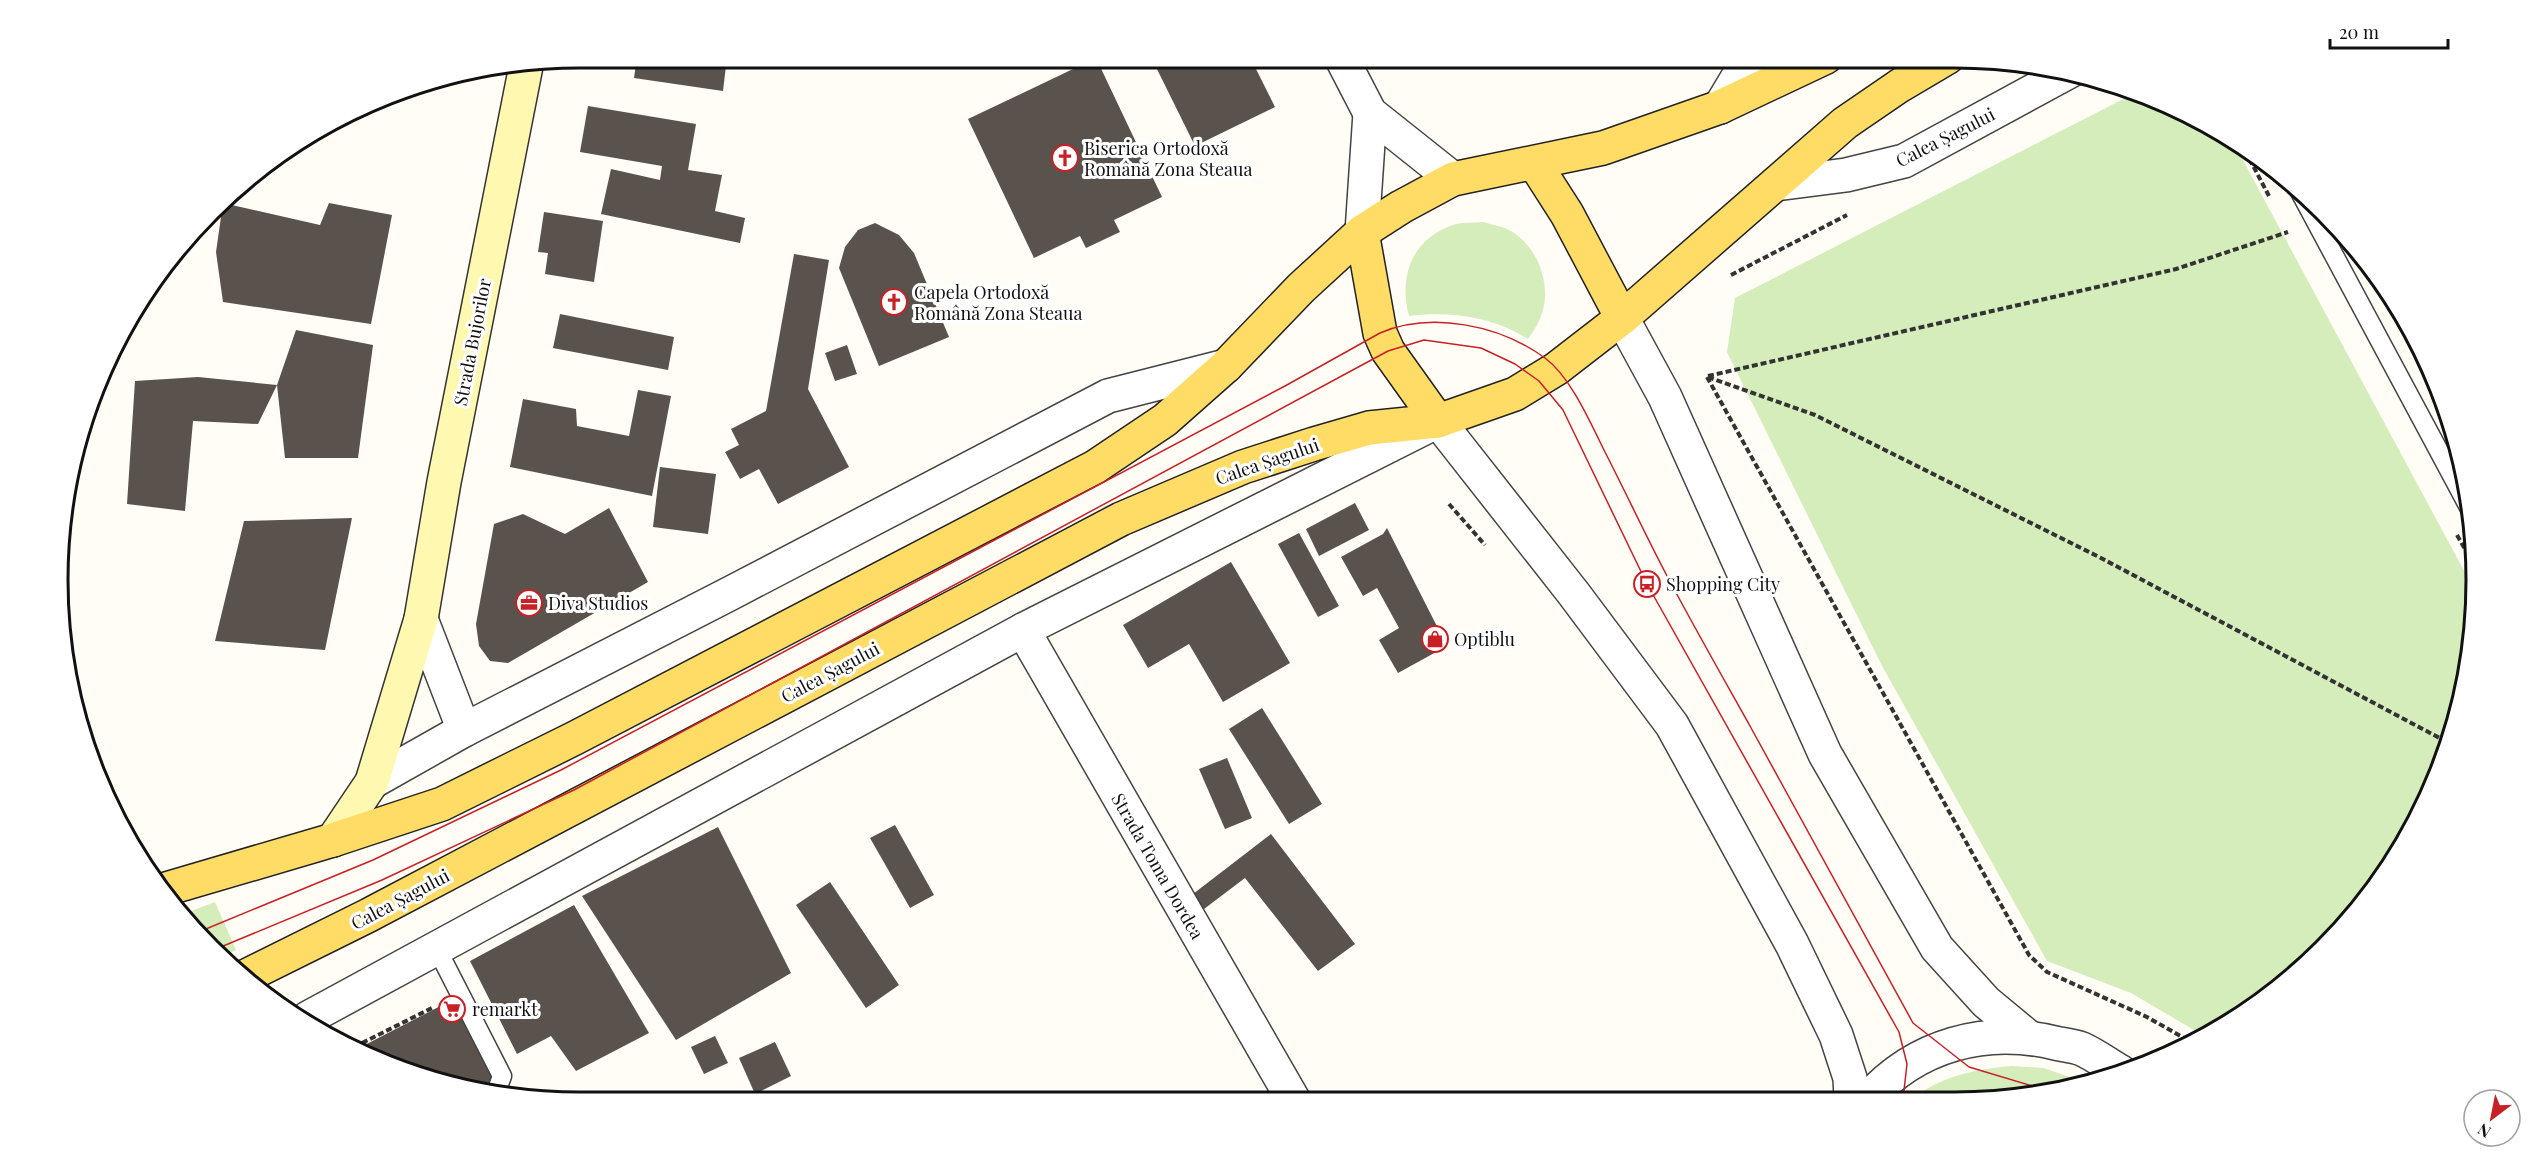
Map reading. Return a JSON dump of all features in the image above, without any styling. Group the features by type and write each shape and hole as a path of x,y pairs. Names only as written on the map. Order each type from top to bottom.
{"main road":[{"path":"170,888 333,840 442,804 575,738 1095,467 1165,420 1226,366 1301,288 1362,232 1401,207 1453,179 1603,148 1720,107 1803,68"},
{"name":"Calea Șagului","path":"252,973 369,915 1121,519 1243,467 1314,444 1369,428 1438,421 1515,394 1556,369 1622,318 1845,123 1929,68"},
{"name":"Strada Bujorilor","path":"333,840 372,782 421,620 444,482 525,71"},
{"path":"1534,164 1567,214 1622,318"},
{"path":"1362,232 1380,333 1388,351 1438,421"}],"street":[{"path":"1347,68 1370,113 1453,179"},
{"path":"1720,107 1743,68"},
{"name":"Calea Șagului","path":"1776,184 1846,175 1904,161 2057,78"},
{"path":"1362,232 1370,113"},
{"path":"1622,318 1665,397 1825,753 1937,948 1986,1002 2027,1036"},
{"path":"372,782 464,730 1108,396 1226,366"},
{"path":"1438,421 1574,594 1672,725 1792,944 1836,1035 1850,1078 1851,1092"},
{"name":"Calea Șagului","path":"311,1016 1023,630 1438,421"},
{"path":"421,620 464,730"},
{"name":"Strada Toma Dordea","path":"1023,630 1289,1092"},
{"path":"1874,1092 1906,1064 1943,1048 1977,1038 2027,1036 2081,1049 2112,1067"}],"lane":[{"path":"2314,217 2458,487"},
{"path":"437,949 502,1076 498,1086"}],"path":[{"path":"1707,376 2176,269 2288,232 2314,217"},
{"path":"1707,376 1815,416 2101,558 2441,739"},
{"path":"1707,376 2029,956 2047,972 2076,983 2147,1017 2184,1038"},
{"path":"1449,504 1487,548"},
{"path":"361,1043 460,995"}],"green space":[{"path":"2126,98 2181,120 2240,155 2466,574 2465,614 2457,680 2439,745 2414,807 2380,865 2361,892 2316,942 2266,987 2196,1031 2131,993 2047,961 1881,664 1727,352 1735,298"},
{"path":"1484,222 1507,229 1526,243 1533,252 1543,275 1545,298 1543,310 1528,339 1500,325 1471,317 1440,314 1409,316 1406,301 1408,272 1419,248 1441,230 1456,224"},
{"path":"215,902 236,950 230,953 190,912"},
{"path":"2012,1066 2044,1068 2073,1078 2021,1088 1988,1091 1922,1092 1947,1079 1985,1069"}],"building":[{"path":"635,68 726,68 723,91 634,78"},
{"name":"Biserica Ortodoxă Română Zona Steaua","path":"1075,68 1101,68 1162,197 1114,220 1120,232 1086,248 1080,236 1034,258 968,119"},
{"path":"1156,68 1256,68 1275,107 1195,146"},
{"path":"588,106 696,124 688,170 722,175 715,211 745,218 740,243 601,214 611,169 660,180 662,166 580,152"},
{"path":"329,203 392,215 371,324 223,302 216,252 221,215 232,205 320,225"},
{"path":"544,212 603,221 594,282 545,274 548,253 538,252"},
{"name":"Capela Ortodoxă Română Zona Steaua","path":"875,223 899,235 914,253 949,337 879,366 839,268 845,247 858,230"},
{"path":"794,254 829,260 808,389 849,467 778,504 759,469 740,479 725,452 739,445 731,429 766,411"},
{"path":"560,314 674,337 668,370 553,348"},
{"path":"296,330 373,345 358,458 285,458 277,385"},
{"path":"847,345 857,374 835,381 825,353"},
{"path":"198,377 277,385 258,424 193,421 185,511 127,504 135,381"},
{"path":"638,390 671,396 652,496 510,467 523,399 576,409 577,426 629,436"},
{"path":"660,467 716,474 708,534 653,527"},
{"path":"1355,503 1369,530 1319,556 1306,529"},
{"path":"609,508 648,582 508,663 490,661 479,646 476,624 494,524 523,514 565,534"},
{"path":"352,518 325,650 215,641 244,521"},
{"path":"1387,528 1447,646 1398,673 1379,640 1399,628 1377,588 1363,596 1341,557 1383,534"},
{"path":"1299,533 1339,606 1318,617 1278,544"},
{"path":"1231,562 1290,663 1223,702 1189,644 1148,668 1123,625"},
{"path":"1262,708 1322,804 1289,824 1229,729"},
{"path":"1227,758 1252,818 1225,829 1199,769"},
{"path":"895,825 934,895 910,908 870,838"},
{"path":"718,827 791,973 676,1040 582,896"},
{"path":"1271,834 1355,944 1318,971 1245,878 1204,909 1193,894"},
{"path":"830,882 899,985 866,1008 796,905"},
{"path":"574,905 649,1033 576,1071 551,1036 517,1054 470,961"},
{"path":"456,998 497,1078 485,1084 447,1075 365,1045"},
{"path":"715,1036 728,1063 704,1074 691,1047"},
{"path":"775,1042 791,1076 759,1092 754,1092 739,1058"}],"tram line":[{"path":"206,929 373,860 561,770 1285,386 1380,333 1400,326 1443,323 1465,325 1507,337 1545,358 1563,377 1587,415 1676,593 1913,1023 1969,1067 2033,1086"},
{"path":"222,946 382,880 574,790 1388,351 1424,340 1481,348 1515,364 1539,381 1563,410 1647,584 1899,1032 1907,1064 1904,1092"}],"place":[{"name":"Biserica Ortodoxă Română Zona Steaua","path":"1065,158"},
{"name":"Capela Ortodoxă Română Zona Steaua","path":"894,302"},
{"name":"Shopping City","path":"1647,584"},
{"name":"Diva Studios","path":"529,603"},
{"name":"Optiblu","path":"1435,639"},
{"name":"remarkt","path":"452,1009"}]}
